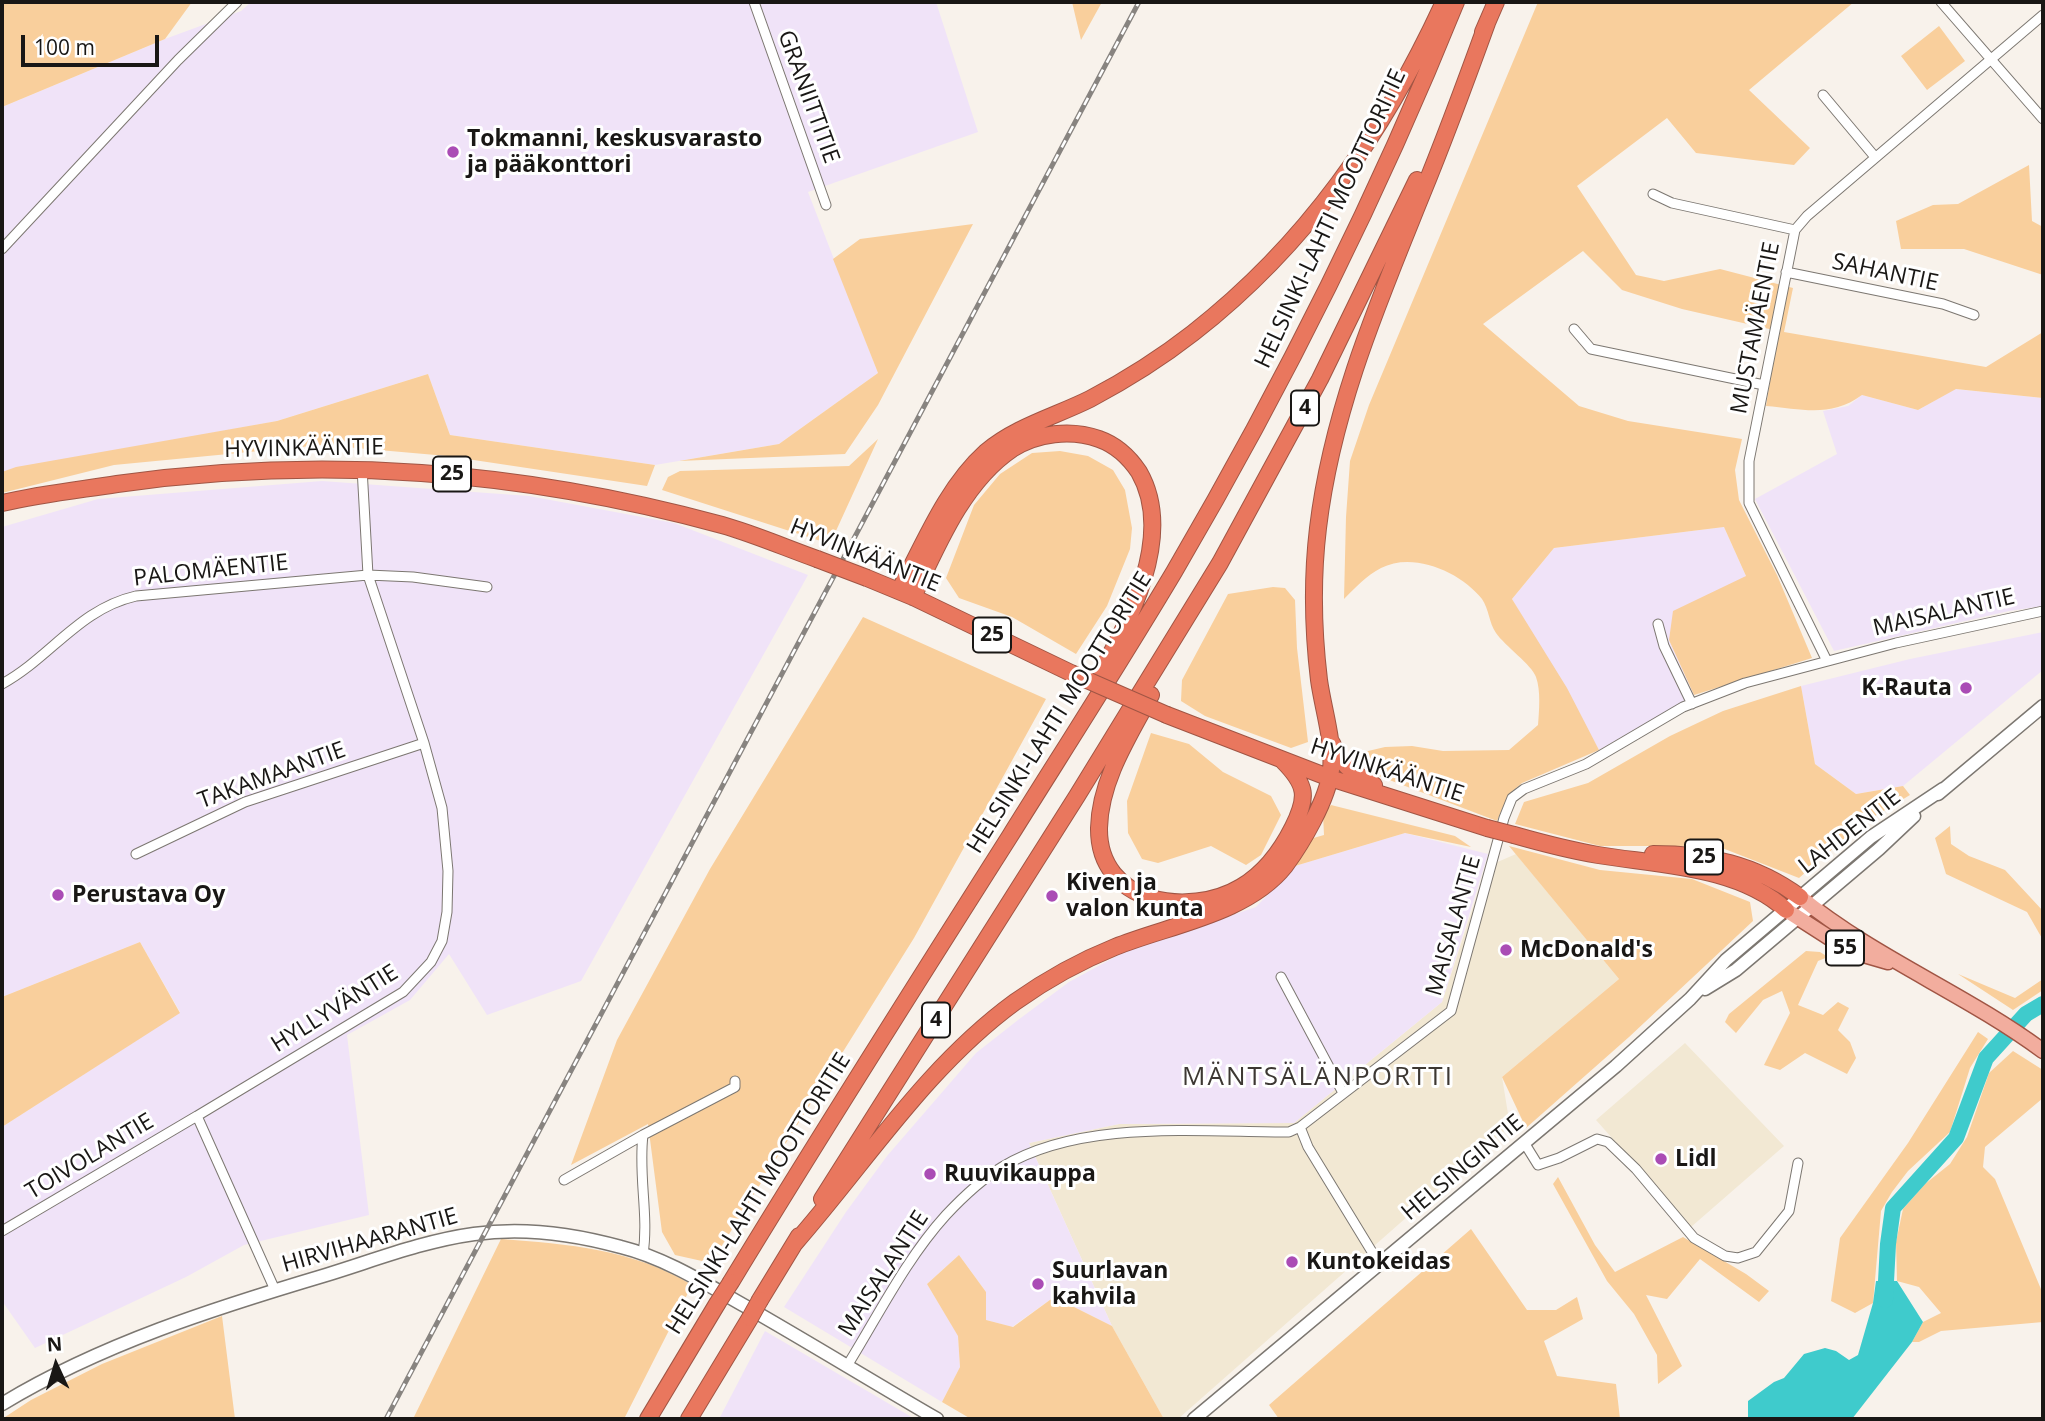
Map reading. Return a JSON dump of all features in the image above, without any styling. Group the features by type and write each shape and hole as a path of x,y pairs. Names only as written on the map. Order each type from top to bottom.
{"highway":[{"path":"906,594 944,508 969,470 987,452 1006,439 1091,398 1159,358 1232,302 1273,263 1311,221 1377,129 1444,2"},
{"name":"HELSINKI-LAHTI MOOTTORITIE","path":"648,1419 799,1170 1173,573 1289,366 1383,169 1457,2"},
{"name":"4","path":"689,1419 794,1243 1077,796 1220,563 1339,342 1423,168 1496,2"},
{"path":"794,1243 838,1194 925,1085 1014,1002 1073,967 1112,948 1227,907 1260,890 1285,866 1323,799 1330,778 1331,754 1319,681 1313,602 1317,534 1328,461 1340,412 1361,349 1487,23"},
{"path":"906,594 983,474 1012,449 1025,442 1069,432 1091,436 1124,453 1147,487 1153,524 1150,550 1135,601 1106,662 1006,841"},
{"name":"HYVINKÄÄNTIE","path":"2,503 39,494 189,474 362,468 480,478 597,497 724,526 906,594 1071,673 1283,761 1487,828 1598,855 1668,865 1740,881 1778,902 1791,914"},
{"name":"HYVINKÄÄNTIE","path":"2,512 78,490"},
{"path":"1220,563 1111,775 1104,797 1099,830 1107,864 1130,889 1154,900 1171,903 1207,900 1241,887 1273,859 1288,837 1300,810 1304,791 1302,782 1283,761"},
{"path":"1327,728 1334,750 1350,770 1366,781 1418,806"},
{"name":"HYVINKÄÄNTIE","path":"1598,855 1672,854 1704,857 1745,866 1780,883 1805,902"}],"main road":[{"name":"LAHDENTIE","path":"1791,914 1871,837 1943,789 2043,706"},
{"name":"55","path":"1805,902 1899,965 1991,1016 2040,1048"},
{"name":"55","path":"1791,914 1850,951 1899,965"},
{"name":"HELSINGINTIE","path":"1194,1419 1525,1144 1690,999 1726,960 1791,914"},
{"name":"HIRVIHAARANTIE","path":"2,1405 26,1390 141,1337 192,1317 409,1248 474,1234 503,1232 557,1234 643,1254 684,1272 932,1418"}],"street":[{"path":"2,248 236,2"},
{"name":"GRANIITTITIE","path":"754,2 826,205"},
{"path":"1941,2 2043,119"},
{"name":"MUSTAMÄENTIE","path":"1827,661 1749,503 1748,466 1795,230 1807,216 1875,157 2043,15"},
{"path":"1823,95 1875,157"},
{"path":"1653,194 1672,203 1795,230"},
{"name":"SAHANTIE","path":"1786,272 1943,304 1974,315"},
{"path":"1574,329 1591,349 1764,385"},
{"name":"HYLLYVÄNTIE","path":"197,1116 403,992 431,962 442,941 449,872 442,808 424,743 368,575 362,468"},
{"name":"PALOMÄENTIE","path":"2,684 26,669 85,618 119,600 136,596 368,575 413,577 487,587"},
{"name":"MAISALANTIE","path":"847,1366 920,1248 946,1215 1001,1167 1050,1146 1108,1135 1289,1132 1300,1127 1451,1011 1504,818 1512,798 1524,789 1586,764 1692,704 1745,683 1827,661 2043,611"},
{"path":"1658,624 1664,646 1692,704"},
{"name":"TAKAMAANTIE","path":"136,854 245,802 424,743"},
{"path":"1281,977 1343,1093"},
{"path":"564,1180 735,1087 735,1082"},
{"path":"197,1116 275,1290"},
{"name":"TOIVOLANTIE","path":"2,1231 197,1116"},
{"path":"1300,1127 1308,1147 1380,1265"},
{"path":"643,1135 641,1157 646,1226 643,1254"},
{"path":"1525,1144 1538,1164 1559,1158 1597,1139 1608,1142 1636,1169 1694,1238 1725,1256 1738,1258 1756,1252 1789,1211 1798,1163"}],"shaded area":[{"path":"2,2 192,2 165,39 2,107"},
{"path":"251,2 936,2 978,132 808,192 878,373 779,444 655,465 450,435 428,374 277,421 2,472 2,107 165,39 241,11"},
{"path":"1072,2 1102,2 1081,40"},
{"path":"1538,2 1854,2 1749,90 1810,148 1794,165 1696,153 1667,118 1577,186 1636,275 1664,281 1720,269 1793,288 1784,332 1986,367 2043,332 2043,398 1956,389 1918,410 1862,395 1839,407 1827,409 1804,410 1766,406 1778,331 1682,309 1622,290 1583,251 1483,324 1579,406 1628,421 1742,439 1735,470 1739,500 1777,575 1812,658 1694,695 1669,640 1673,611 1746,576 1724,527 1554,548 1512,599 1567,688 1599,750 1522,783 1508,795 1497,821 1371,773 1347,756 1385,747 1412,746 1443,751 1509,750 1538,725 1539,701 1534,672 1496,633 1482,599 1462,580 1449,573 1421,563 1394,563 1371,574 1344,599 1346,517 1350,461 1369,405"},
{"path":"1939,26 1965,61 1927,90 1901,56"},
{"path":"2029,165 2032,221 2043,227 2043,275 1964,249 1901,249 1896,221 1933,205 1958,204"},
{"path":"973,224 878,405 845,454 679,461 779,444 878,373 833,259 860,239"},
{"path":"428,374 450,435 655,465 647,486 447,456 322,445 114,465 2,493 2,472 16,467 277,421"},
{"path":"1955,389 2043,398 2043,606 2009,611 1834,651 1755,499 1837,454 1823,411 1848,406 1862,395 1918,410"},
{"path":"878,439 830,544 662,490 668,477 680,471 849,466"},
{"path":"1060,451 1088,456 1113,470 1125,490 1132,528 1130,549 1107,606 1076,654 1012,617 959,598 946,578 974,505 1000,474 1032,453"},
{"path":"322,481 529,496 674,523 808,575 581,981 487,1015 449,954 410,1000 347,1035 369,1215 244,1245 186,1277 35,1348 2,1301 2,1127 180,1012 140,942 2,997 2,527 98,499"},
{"path":"1724,527 1746,576 1669,640 1694,695 1599,750 1512,599 1554,548"},
{"path":"1273,587 1285,588 1295,600 1297,648 1308,742 1291,748 1205,716 1181,701 1182,680 1228,594"},
{"path":"863,617 1046,699 914,938 711,1263 675,1255 662,1232 648,1124 571,1165 617,1040 710,869"},
{"path":"2043,632 2043,670 1903,786 1856,794 1815,764 1801,686 1910,659"},
{"path":"1801,686 1815,764 1856,794 1903,786 1910,795 1860,825 1799,878 1717,846 1600,846 1515,824 1524,802 1588,783 1670,736 1723,711"},
{"path":"1151,733 1189,744 1223,772 1271,796 1281,815 1261,855 1246,865 1211,846 1158,863 1142,859 1128,833 1127,801"},
{"path":"1331,805 1455,836 1471,847 1405,833 1295,866 1310,839 1324,835 1323,814"},
{"path":"1950,826 1951,844 1969,856 2005,870 2043,911 2043,940 2027,912 1946,874 1935,838"},
{"path":"1405,833 1488,854 1442,1002 1294,1123 1119,1124 1029,1143 1112,1326 1054,1297 1012,1327 986,1320 986,1292 959,1255 927,1284 958,1335 960,1367 942,1402 784,1307 846,1212 887,1156 976,1053 1018,1020 1069,982 1124,952 1256,907 1295,866"},
{"path":"1509,846 1600,870 1692,879 1750,902 1753,921 1629,1037 1526,1128 1502,1077 1619,979"},
{"path":"1516,854 1619,979 1502,1077 1510,1126 1178,1419 1164,1419 1112,1326 1029,1143 1119,1124 1294,1123 1442,1002 1486,867"},
{"path":"140,942 180,1013 2,1127 2,997"},
{"path":"1806,951 1820,952 1828,957 1818,961 1798,1005 1823,1015 1838,1002 1849,1008 1838,1030 1850,1042 1856,1058 1847,1074 1805,1053 1780,1070 1764,1065 1790,1013 1782,991 1763,1000 1736,1033 1725,1022 1729,1014"},
{"path":"1958,974 2015,998 2043,979 2043,990 2013,1010"},
{"path":"1978,1032 1988,1039 1970,1068 1950,1132 1908,1171 1881,1211 1873,1303 1855,1313 1831,1301 1840,1238 1908,1143"},
{"path":"1685,1043 1784,1146 1691,1227 1596,1120"},
{"path":"2013,1051 2043,1070 2043,1098 1985,1147 1983,1167 1995,1179 2043,1294 2043,1322 1941,1331 1919,1342 1912,1342 1923,1322 1941,1313 1919,1287 1897,1281 1896,1242 1903,1209 1925,1184 1950,1164 1967,1137 1989,1073"},
{"path":"1558,1177 1595,1245 1615,1272 1683,1237 1746,1274 1769,1291 1759,1302 1700,1259 1667,1299 1646,1295 1682,1366 1658,1384 1657,1355 1634,1314 1607,1281 1553,1184"},
{"path":"1471,1229 1527,1310 1556,1310 1577,1297 1583,1319 1544,1341 1557,1376 1616,1384 1620,1419 1279,1419 1269,1405"},
{"path":"501,1239 600,1250 647,1263 692,1285 624,1419 413,1419"},
{"path":"959,1255 986,1292 986,1320 1013,1327 1054,1297 1112,1326 1164,1419 971,1419 942,1402 960,1367 958,1336 927,1284"},
{"path":"222,1316 235,1419 2,1419 31,1400 102,1364"},
{"path":"765,1331 915,1419 719,1419"}],"water":[{"path":"1876,1281 1897,1281 1923,1322 1912,1342 1852,1419 1748,1419 1748,1401 1784,1378 1804,1354 1825,1348 1836,1351 1849,1360 1858,1355 1873,1303"}],"waterway":[{"path":"1885,1300 1893,1208 1956,1138 1986,1058 2026,1014 2043,1004"}],"railway":[{"path":"386,1419 1139,2"}],"place":[{"name":"Tokmanni, keskusvarasto ja pääkonttori","path":"453,152"},
{"name":"K-Rauta","path":"1966,688"},
{"name":"Perustava Oy","path":"58,895"},
{"name":"Kiven ja valon kunta","path":"1052,896"},
{"name":"McDonald's","path":"1506,950"},
{"name":"Lidl","path":"1661,1159"},
{"name":"Ruuvikauppa","path":"930,1174"},
{"name":"Kuntokeidas","path":"1292,1262"},
{"name":"Suurlavan kahvila","path":"1038,1284"}],"district":[{"name":"MÄNTSÄLÄNPORTTI","path":"1318,1078"}]}
